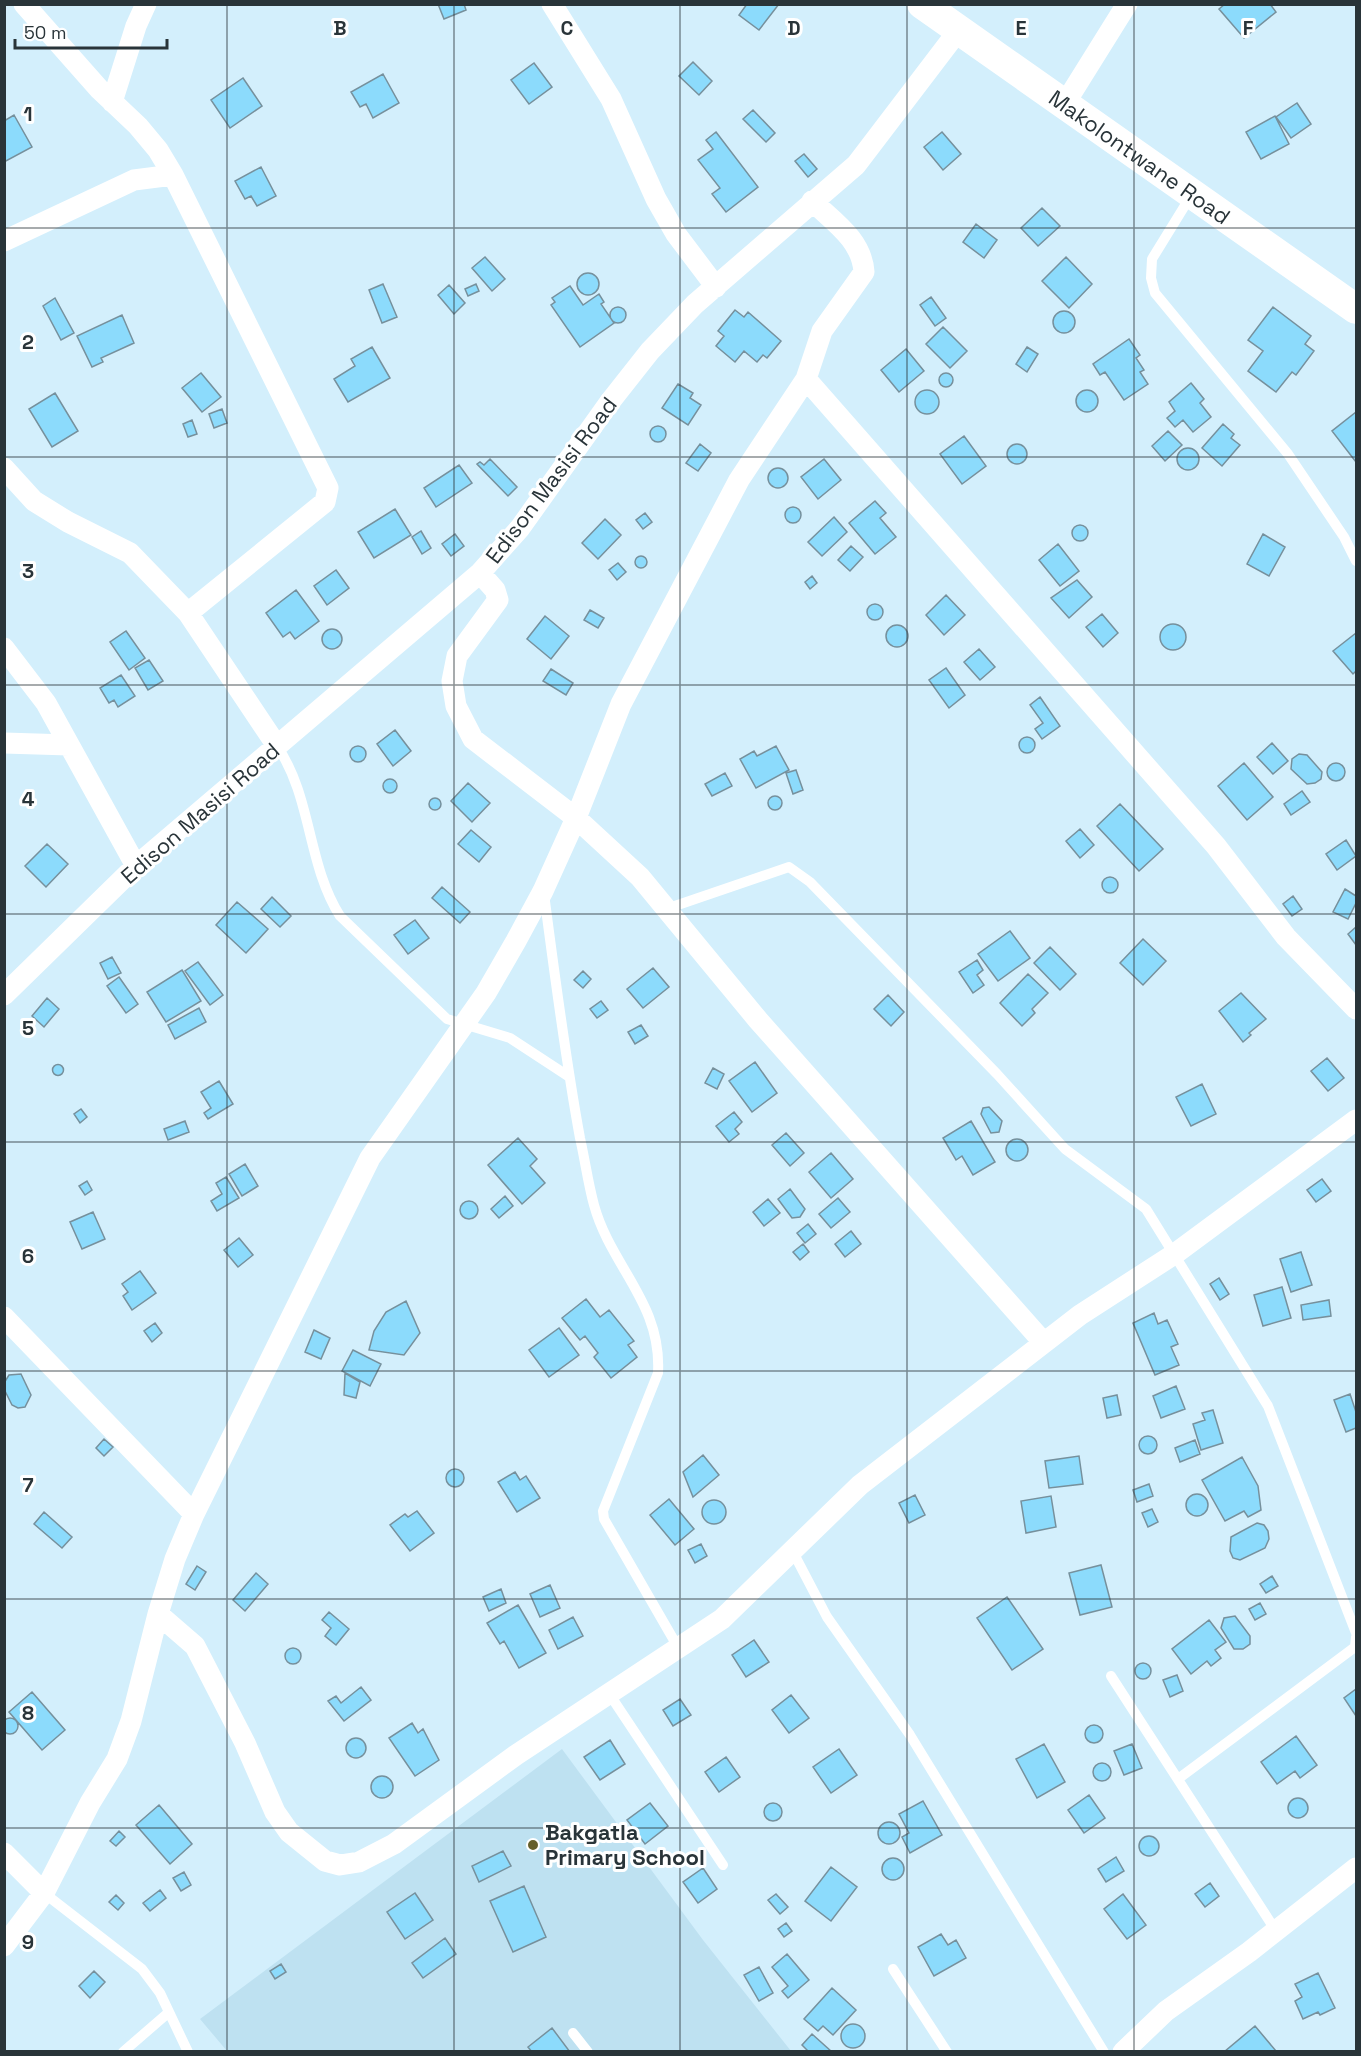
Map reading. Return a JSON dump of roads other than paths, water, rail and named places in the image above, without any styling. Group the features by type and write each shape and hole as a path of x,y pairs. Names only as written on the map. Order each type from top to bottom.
{"main road":[{"name":"Makolontwane Road","path":"922,4 1356,309"}],"street":[{"path":"24,4 158,150 173,175 328,488 325,502 188,613"},
{"path":"112,102 136,26 146,4"},
{"path":"552,4 611,99 656,198 676,234 716,286"},
{"path":"1064,105 1127,4"},
{"name":"Edison Masisi Road","path":"4,995 136,866 480,573 520,528 602,412 650,351 716,286 856,165 958,31"},
{"path":"4,241 134,180 173,175"},
{"path":"4,1946 44,1893 90,1803 117,1759 131,1721 158,1614 175,1559 194,1514 370,1158 486,993 543,891 632,684 739,480 806,379 822,331 864,272 863,255 854,241 812,201"},
{"path":"806,379 1216,846 1286,937 1356,1009"},
{"path":"4,468 34,501 68,522 130,553 188,613 277,746"},
{"path":"480,573 495,590 498,600 457,656 452,681 456,706 473,739 576,818 639,876 758,1020 1044,1343"},
{"path":"4,648 46,703 136,866"},
{"path":"4,743 69,745"},
{"path":"158,1614 195,1646 245,1743 275,1812 289,1832 325,1861 340,1865 359,1862 394,1844 608,1692 679,1649 722,1619 860,1485 1013,1370 1044,1343 1119,1288 1176,1253 1356,1120"},
{"path":"4,1317 194,1514"},
{"path":"4,1853 44,1893"},
{"path":"1123,2052 1166,2011 1276,1931 1356,1868"}],"lane":[{"path":"1192,194 1152,259 1151,278 1155,293 1288,454 1344,537 1356,561"},
{"path":"277,746 291,767 328,896 340,916 447,1019 510,1038 568,1076"},
{"path":"666,909 789,867 826,899 997,1074 1065,1149 1146,1209 1176,1253 1268,1406 1356,1633"},
{"path":"543,891 568,1076 598,1220 646,1307 656,1333 659,1351 657,1373 603,1511 604,1519 679,1649"},
{"path":"793,1552 827,1617 910,1735 1104,2052"},
{"path":"1178,1779 1355,1647 1356,1637"},
{"path":"1111,1676 1276,1931"},
{"path":"608,1692 723,1865"},
{"path":"44,1893 142,1969 160,1993 188,2052"},
{"path":"893,1970 947,2052"},
{"path":"123,2052 168,2013"},
{"path":"573,2032 588,2052"}],"place":[{"name":"Bakgatla Primary School","path":"533,1845"}]}
